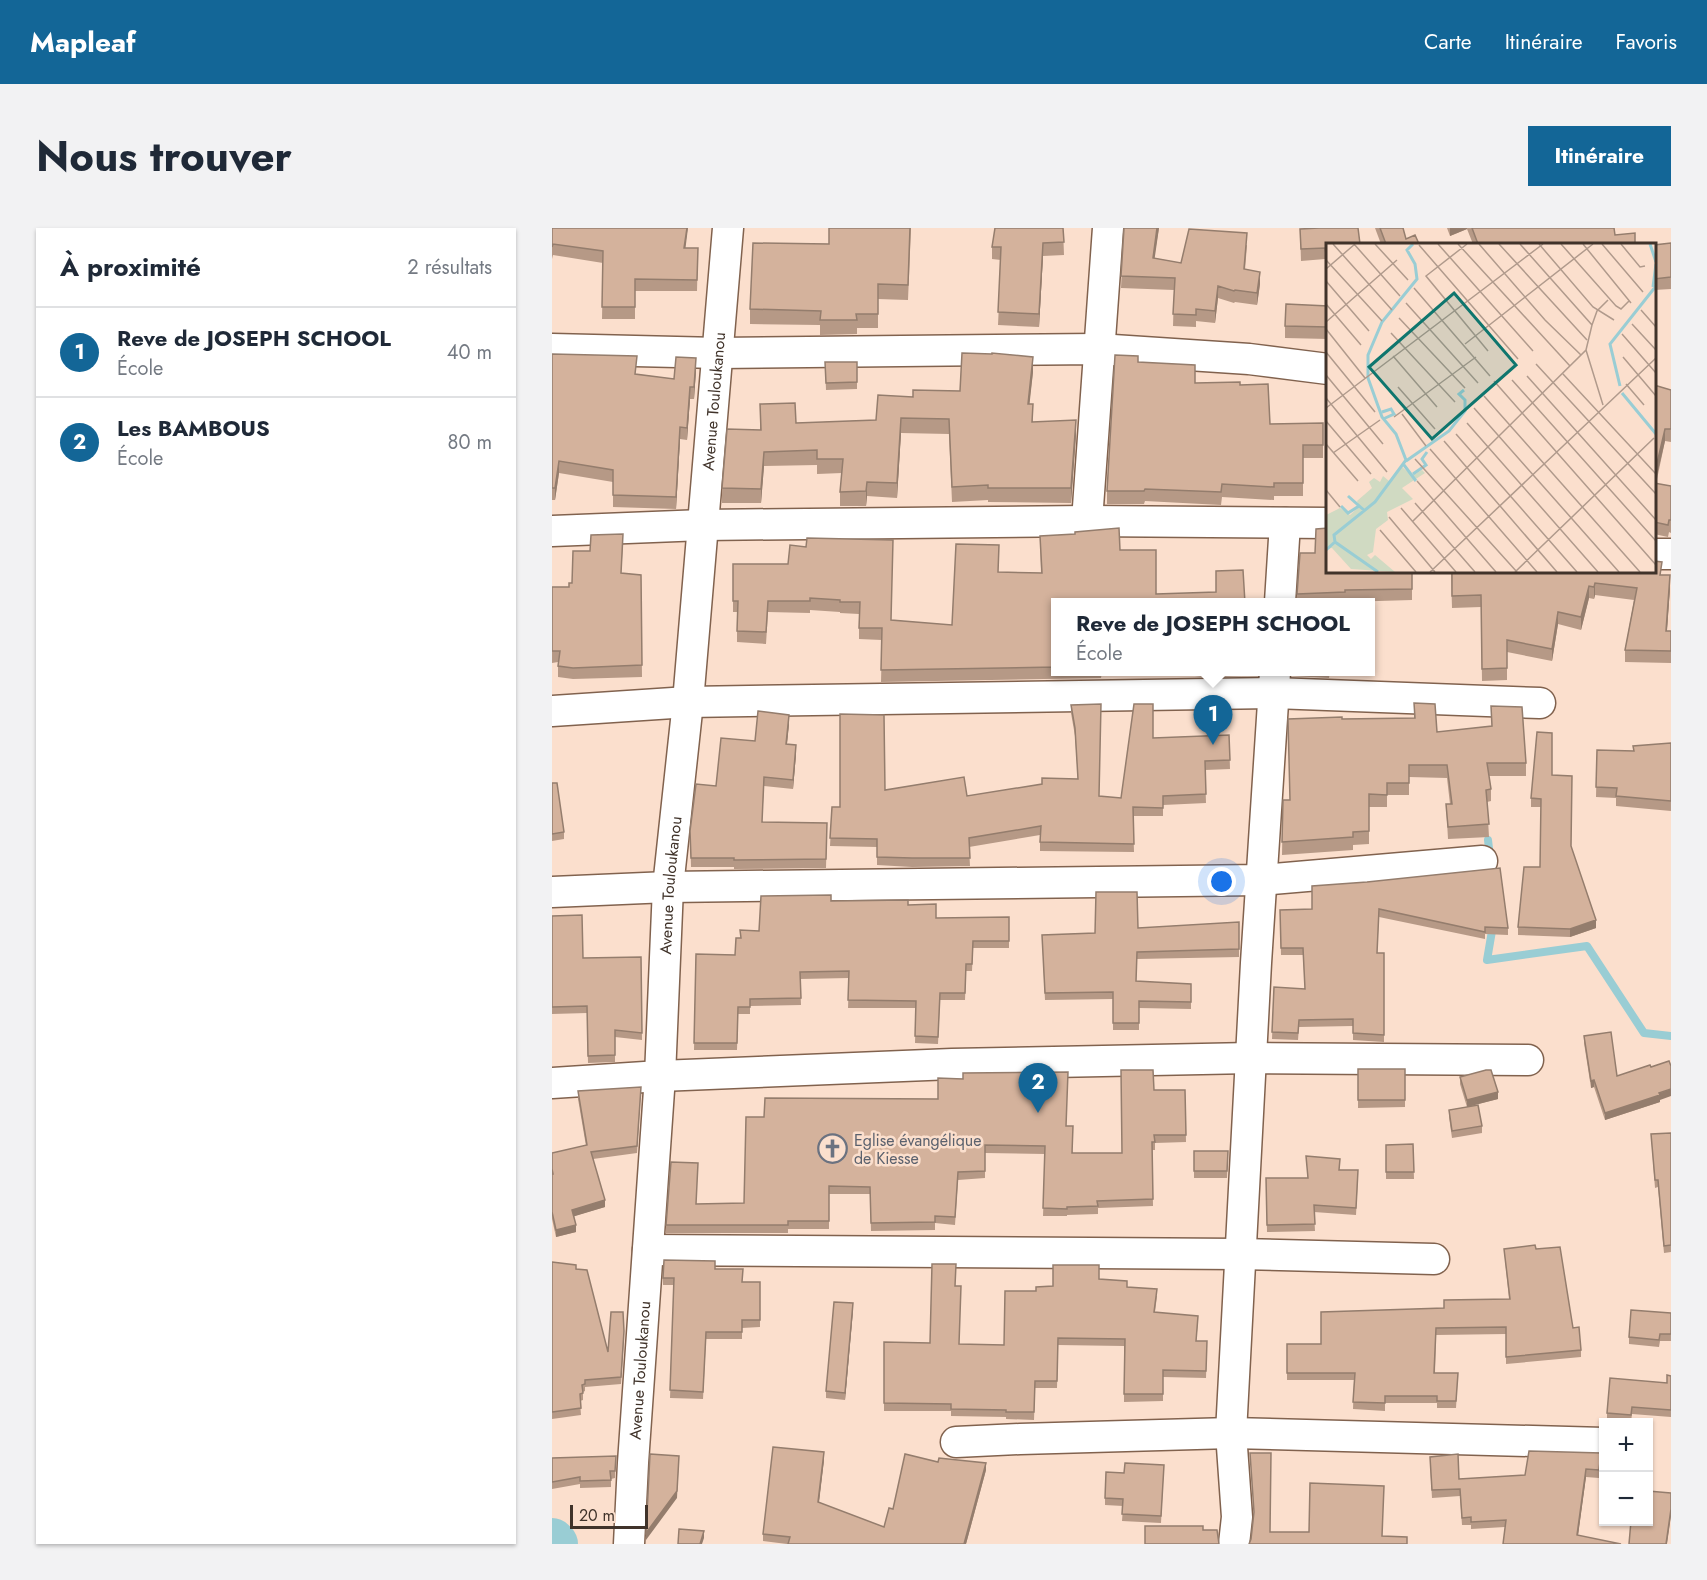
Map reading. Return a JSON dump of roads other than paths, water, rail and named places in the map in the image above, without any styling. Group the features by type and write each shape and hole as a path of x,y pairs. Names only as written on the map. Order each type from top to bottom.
{"street":[{"name":"Avenue Touloukanou","path":"629,1544 660,1076 668,887 688,702 729,228"},
{"path":"1087,521 1108,228"},
{"path":"552,349 718,353 1098,349 1249,359 1326,369"},
{"path":"552,531 703,525 1087,521 1326,523"},
{"path":"1280,598 1285,523"},
{"path":"1234,1544 1237,1517 1231,1433 1274,682"},
{"path":"552,711 688,702 1274,682 1540,703"},
{"path":"552,892 668,887 1262,880 1482,861"},
{"path":"552,1083 660,1076 952,1064 1251,1058 1528,1060"},
{"path":"648,1250 1240,1254 1434,1259"},
{"path":"956,1442 1231,1433 1599,1443"}],"waterway":[{"path":"1488,840 1490,857"},
{"path":"1493,925 1487,960 1587,946 1644,1033 1671,1036"},
{"path":"552,1541 555,1544"}],"place":[{"name":"Reve de JOSEPH SCHOOL","path":"1213,745"},
{"name":"Les BAMBOUS","path":"1038,1113"},
{"name":"Eglise évangélique de Kiesse","path":"833,1149"}]}
